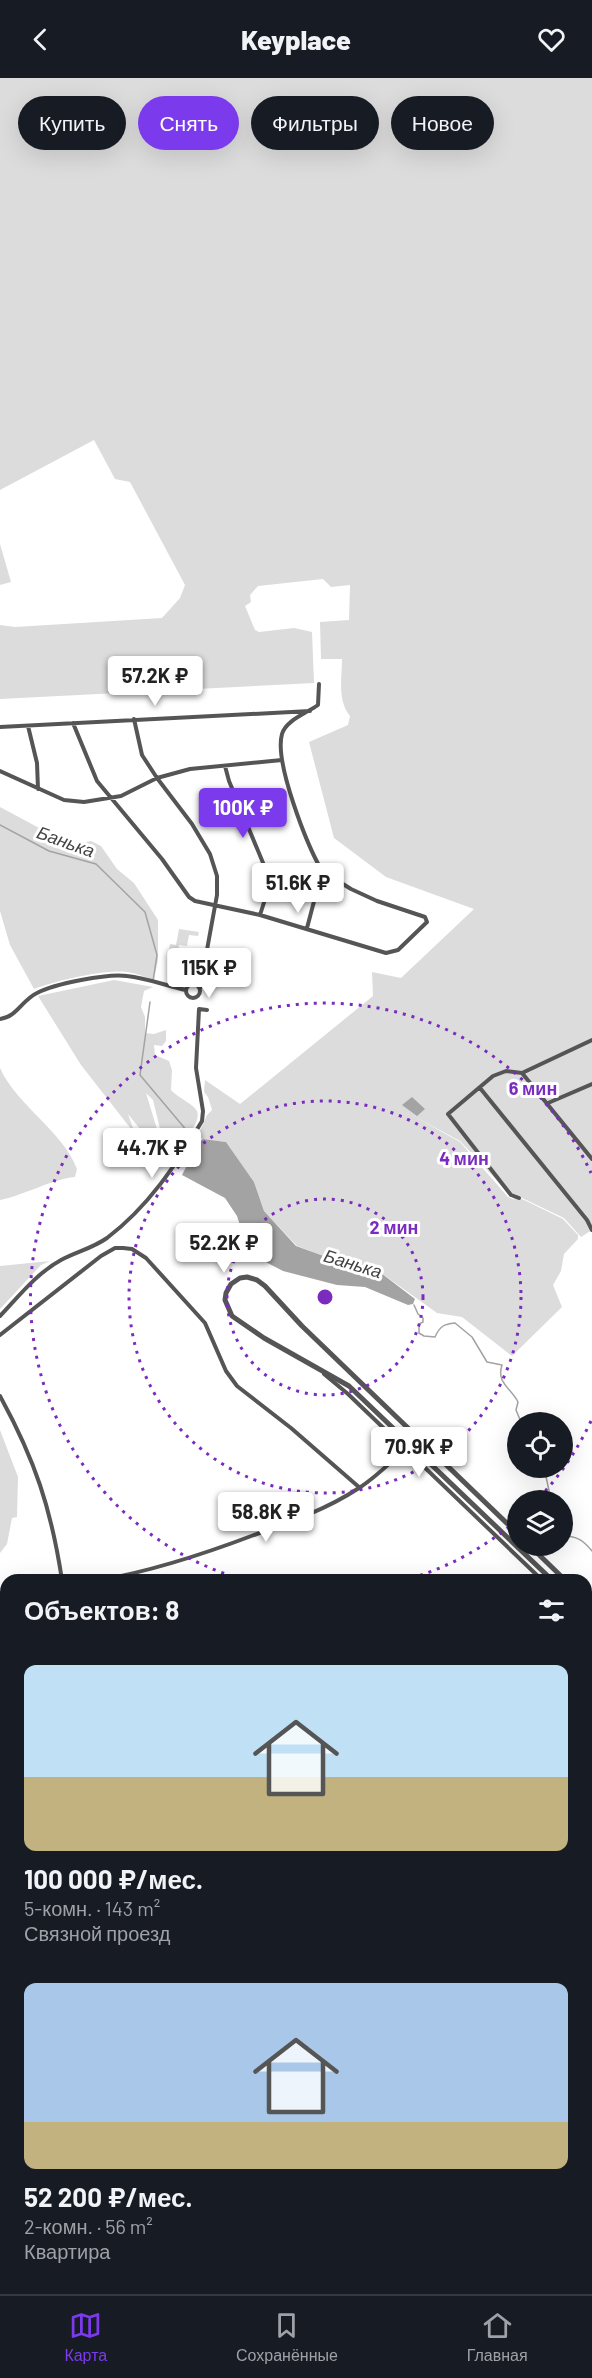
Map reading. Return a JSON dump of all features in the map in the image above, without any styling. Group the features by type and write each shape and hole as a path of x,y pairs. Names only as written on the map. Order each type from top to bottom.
{"street":[{"path":"73,723 97,781 162,859 189,897 392,953 428,922 425,917 377,901 351,889 322,871 302,831 282,760 282,733 289,723 318,705 319,684"},
{"path":"0,727 310,711"},
{"path":"134,719 142,754 157,778 179,805 210,854 217,876 199,995 194,998 188,996 186,990"},
{"path":"28,726 37,763 38,789"},
{"path":"0,771 64,800 84,802 113,798 157,778 190,770 282,760"},
{"path":"225,766 266,870 267,893 260,915"},
{"path":"307,928 322,871"},
{"path":"0,1020 13,1015 34,994 54,987 99,978 129,976 186,990"},
{"path":"186,990 191,984 200,988"},
{"path":"0,1316 46,1270 60,1260 107,1238 156,1193 168,1176 202,1121 203,1111 196,1068 199,1009 207,1010"},
{"path":"522,1073 592,1040"},
{"path":"519,1198 511,1195 448,1116 448,1112 500,1072 522,1073 592,1159"},
{"path":"548,1103 592,1084"},
{"path":"480,1088 592,1227"},
{"path":"0,1335 101,1256 115,1248 132,1249 155,1267 205,1323 226,1371 237,1386 299,1434 360,1488"},
{"path":"507,1523 302,1326 264,1286 254,1278 247,1277 240,1278 231,1284 225,1300 232,1316 264,1338 349,1386 546,1574"},
{"path":"309,1363 348,1394 536,1574"},
{"path":"0,1396 19,1431 36,1471 49,1509 61,1574"},
{"path":"127,1574 211,1551 333,1504 380,1473 405,1449"},
{"path":"540,1556 559,1574"}],"shaded area":[{"path":"0,78 592,78 592,1230 581,1237 564,1218 522,1198 518,1199 563,1219 578,1235 578,1239 564,1254 561,1271 553,1285 562,1307 512,1356 462,1317 437,1313 377,1270 332,1259 297,1246 264,1211 254,1182 226,1142 203,1139 198,1135 207,1115 212,1110 204,1092 205,1080 240,1104 373,996 372,972 401,978 474,909 386,877 334,838 309,742 348,725 350,716 342,696 342,659 321,659 320,622 349,620 350,585 331,587 323,579 258,586 250,595 251,602 245,606 255,630 259,632 294,628 312,632 314,683 0,699 0,625 15,627 162,618 180,598 185,585 130,482 115,479 94,440 0,490","holes":["412,1115 460,1141 515,1200 508,1197 460,1142"]},
{"path":"0,544 11,582 0,585"},
{"path":"0,807 71,845 91,841 101,846 117,869 134,883 158,920 158,960 154,980 130,973 106,972 67,979 34,989 10,945 0,911"},
{"path":"179,929 199,932 198,936 189,935 187,946 179,945 177,958 168,956 170,944 176,945"},
{"path":"114,980 153,987 144,991 141,1007 145,1017 145,1033 154,1034 166,1030 166,1041 162,1046 154,1045 155,1055 169,1061 172,1070 171,1090 197,1111 198,1116 194,1127 172,1150 161,1133 153,1100 146,1093 160,1139 152,1144 128,1114 135,1134 81,1065 38,996"},
{"path":"0,1068 18,1095 51,1130 70,1155 77,1169 75,1177 0,1200"},
{"path":"412,1097 425,1109 417,1116 402,1105"},
{"path":"203,1139 226,1142 254,1182 264,1211 296,1246 332,1259 377,1270 415,1299 413,1304 408,1305 365,1287 337,1285 283,1271 256,1257 244,1238 237,1216 225,1198 182,1175"},
{"path":"50,1261 41,1265 0,1309 0,1266"},
{"path":"0,1430 18,1477 17,1517 12,1518 7,1544 0,1553"}],"waterway":[{"name":"Банька","path":"0,825 49,851 96,864 145,912 157,955 153,981"},
{"name":"Банька","path":"150,1002 140,1075 198,1144"},
{"name":"Банька","path":"414,1305 418,1314 423,1318 423,1322 419,1324 419,1333 435,1337 443,1326 455,1323 472,1337 487,1362 502,1365 501,1376 518,1402 517,1412"},
{"name":"Банька","path":"546,1478 549,1490"},
{"name":"Банька","path":"573,1537 586,1544 592,1551"}]}
